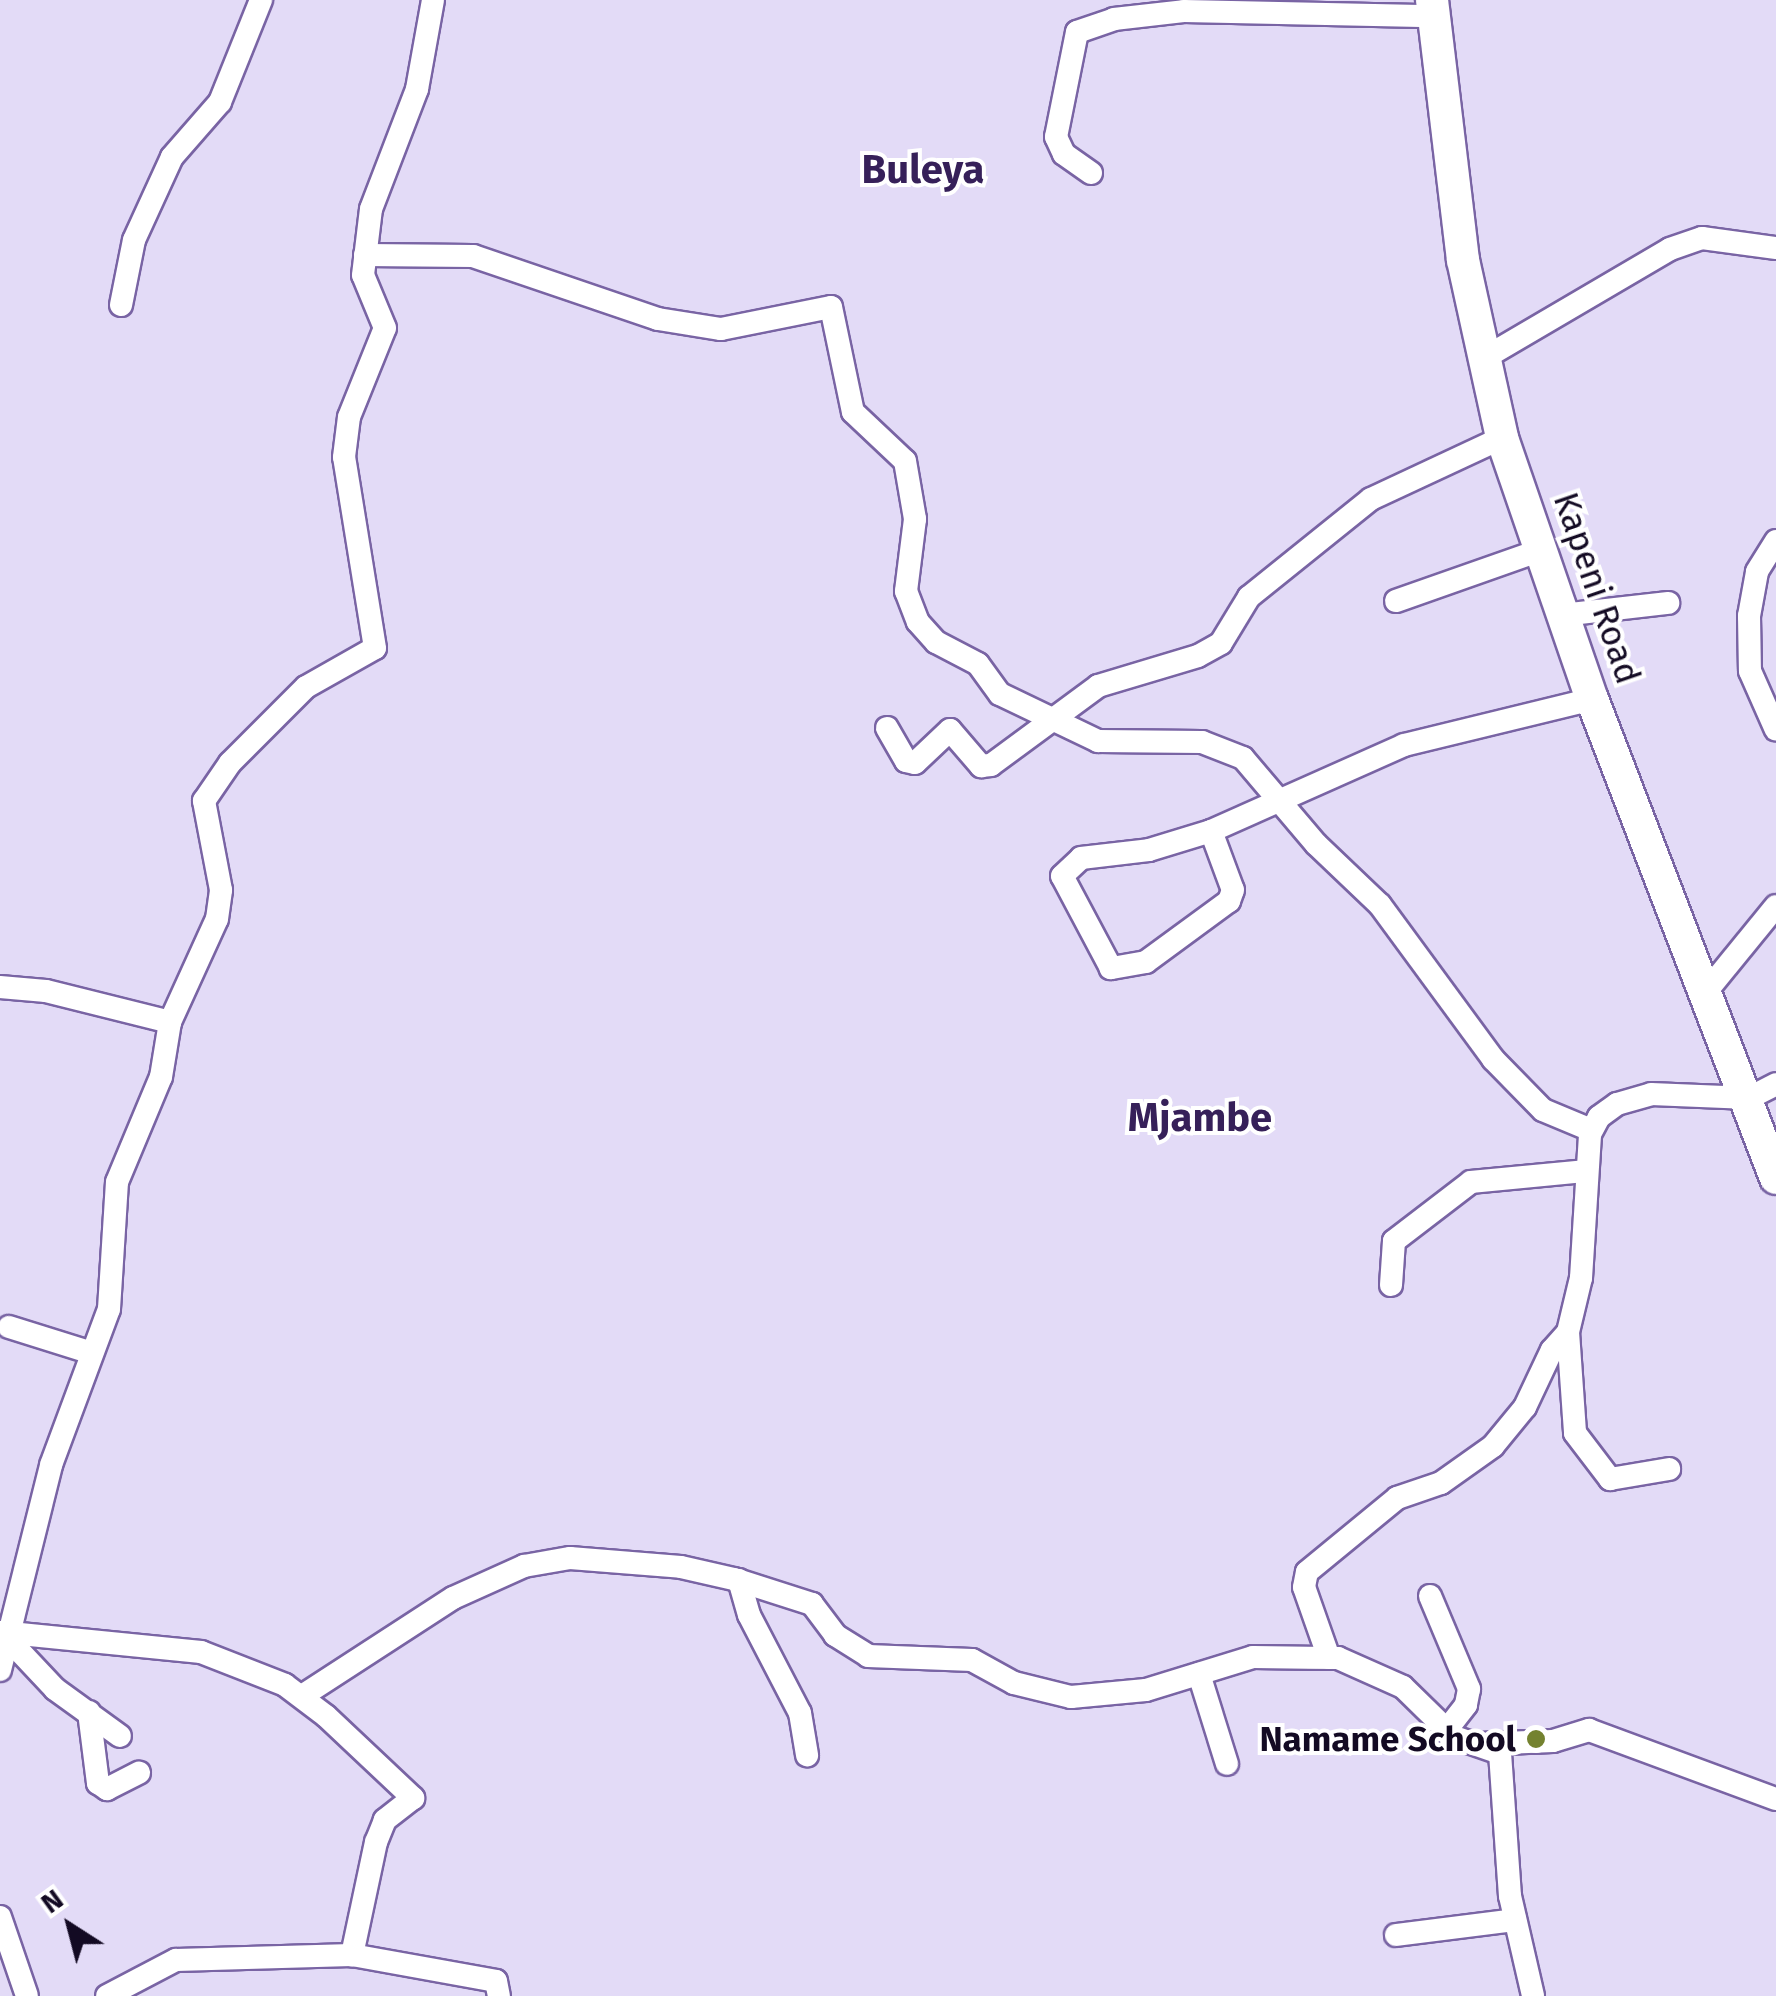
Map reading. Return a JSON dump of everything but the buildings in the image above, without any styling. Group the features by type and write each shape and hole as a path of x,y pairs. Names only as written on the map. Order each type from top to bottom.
{"main road":[{"name":"Kapeni Road","path":"1432,8 1463,260 1502,438 1592,699 1705,993 1763,1091 1776,1178"}],"street":[{"path":"121,305 134,240 172,158 220,102 261,0"},
{"path":"0,1670 51,1465 114,1288 117,1182 160,1076 170,1022 217,918 221,890 204,801 238,754 306,687 374,648 344,457 349,417 385,328 366,285 371,209 420,75 433,0"},
{"path":"1091,173 1064,154 1056,138 1076,32 1184,11 1432,8"},
{"path":"1486,358 1670,250 1702,238 1776,248"},
{"path":"365,256 473,256 658,319 720,328 832,307 853,412 905,461 915,519 906,591 918,622 936,642 978,664 1000,694 1104,742 1214,744 1256,768 1277,797 1390,917 1493,1060 1542,1110 1591,1130"},
{"path":"887,728 906,761 914,763 950,730 981,766 1098,686 1198,656 1221,643 1249,597 1371,500 1502,438"},
{"path":"1776,542 1757,572 1749,616 1750,671 1776,730"},
{"path":"1396,601 1541,550"},
{"path":"1562,615 1668,603"},
{"path":"1212,831 1233,890 1230,900 1146,962 1110,968 1062,876 1081,858 1149,850 1212,831 1277,797 1454,729 1592,699"},
{"path":"1705,993 1776,906"},
{"path":"0,987 46,991 170,1022"},
{"path":"1669,1469 1610,1479 1575,1433 1568,1332 1581,1278 1591,1130 1616,1104 1651,1094 1763,1091"},
{"path":"1391,1285 1394,1240 1470,1182 1586,1171"},
{"path":"10,1326 92,1353"},
{"path":"1328,1658 1304,1587 1308,1572 1397,1498 1441,1483 1494,1446 1526,1406 1552,1350 1568,1332"},
{"path":"302,1696 453,1598 524,1566 603,1558 739,1580 812,1604 836,1635 868,1656 972,1660 1014,1683 1085,1698 1198,1674 1253,1657 1328,1658 1366,1666 1403,1687 1446,1730 1480,1744 1502,1759 1514,1920 1533,1996"},
{"path":"739,1580 748,1615 800,1714 807,1755"},
{"path":"1430,1596 1469,1688 1466,1705 1446,1730"},
{"path":"6,1635 201,1652 248,1666 302,1696 413,1798 385,1820 376,1842 352,1955"},
{"path":"6,1635 55,1689 120,1736"},
{"path":"1198,1674 1227,1764"},
{"path":"88,1712 98,1782 108,1789 140,1772"},
{"path":"1480,1744 1552,1741 1589,1730 1776,1800"},
{"path":"0,1917 28,1996"},
{"path":"1396,1936 1514,1920"},
{"path":"107,1996 176,1960 352,1955 496,1980 499,1996"}],"place":[{"name":"Namame School","path":"1536,1739"}],"district":[{"name":"Buleya","path":"923,170"},
{"name":"Mjambe","path":"1200,1118"}]}
